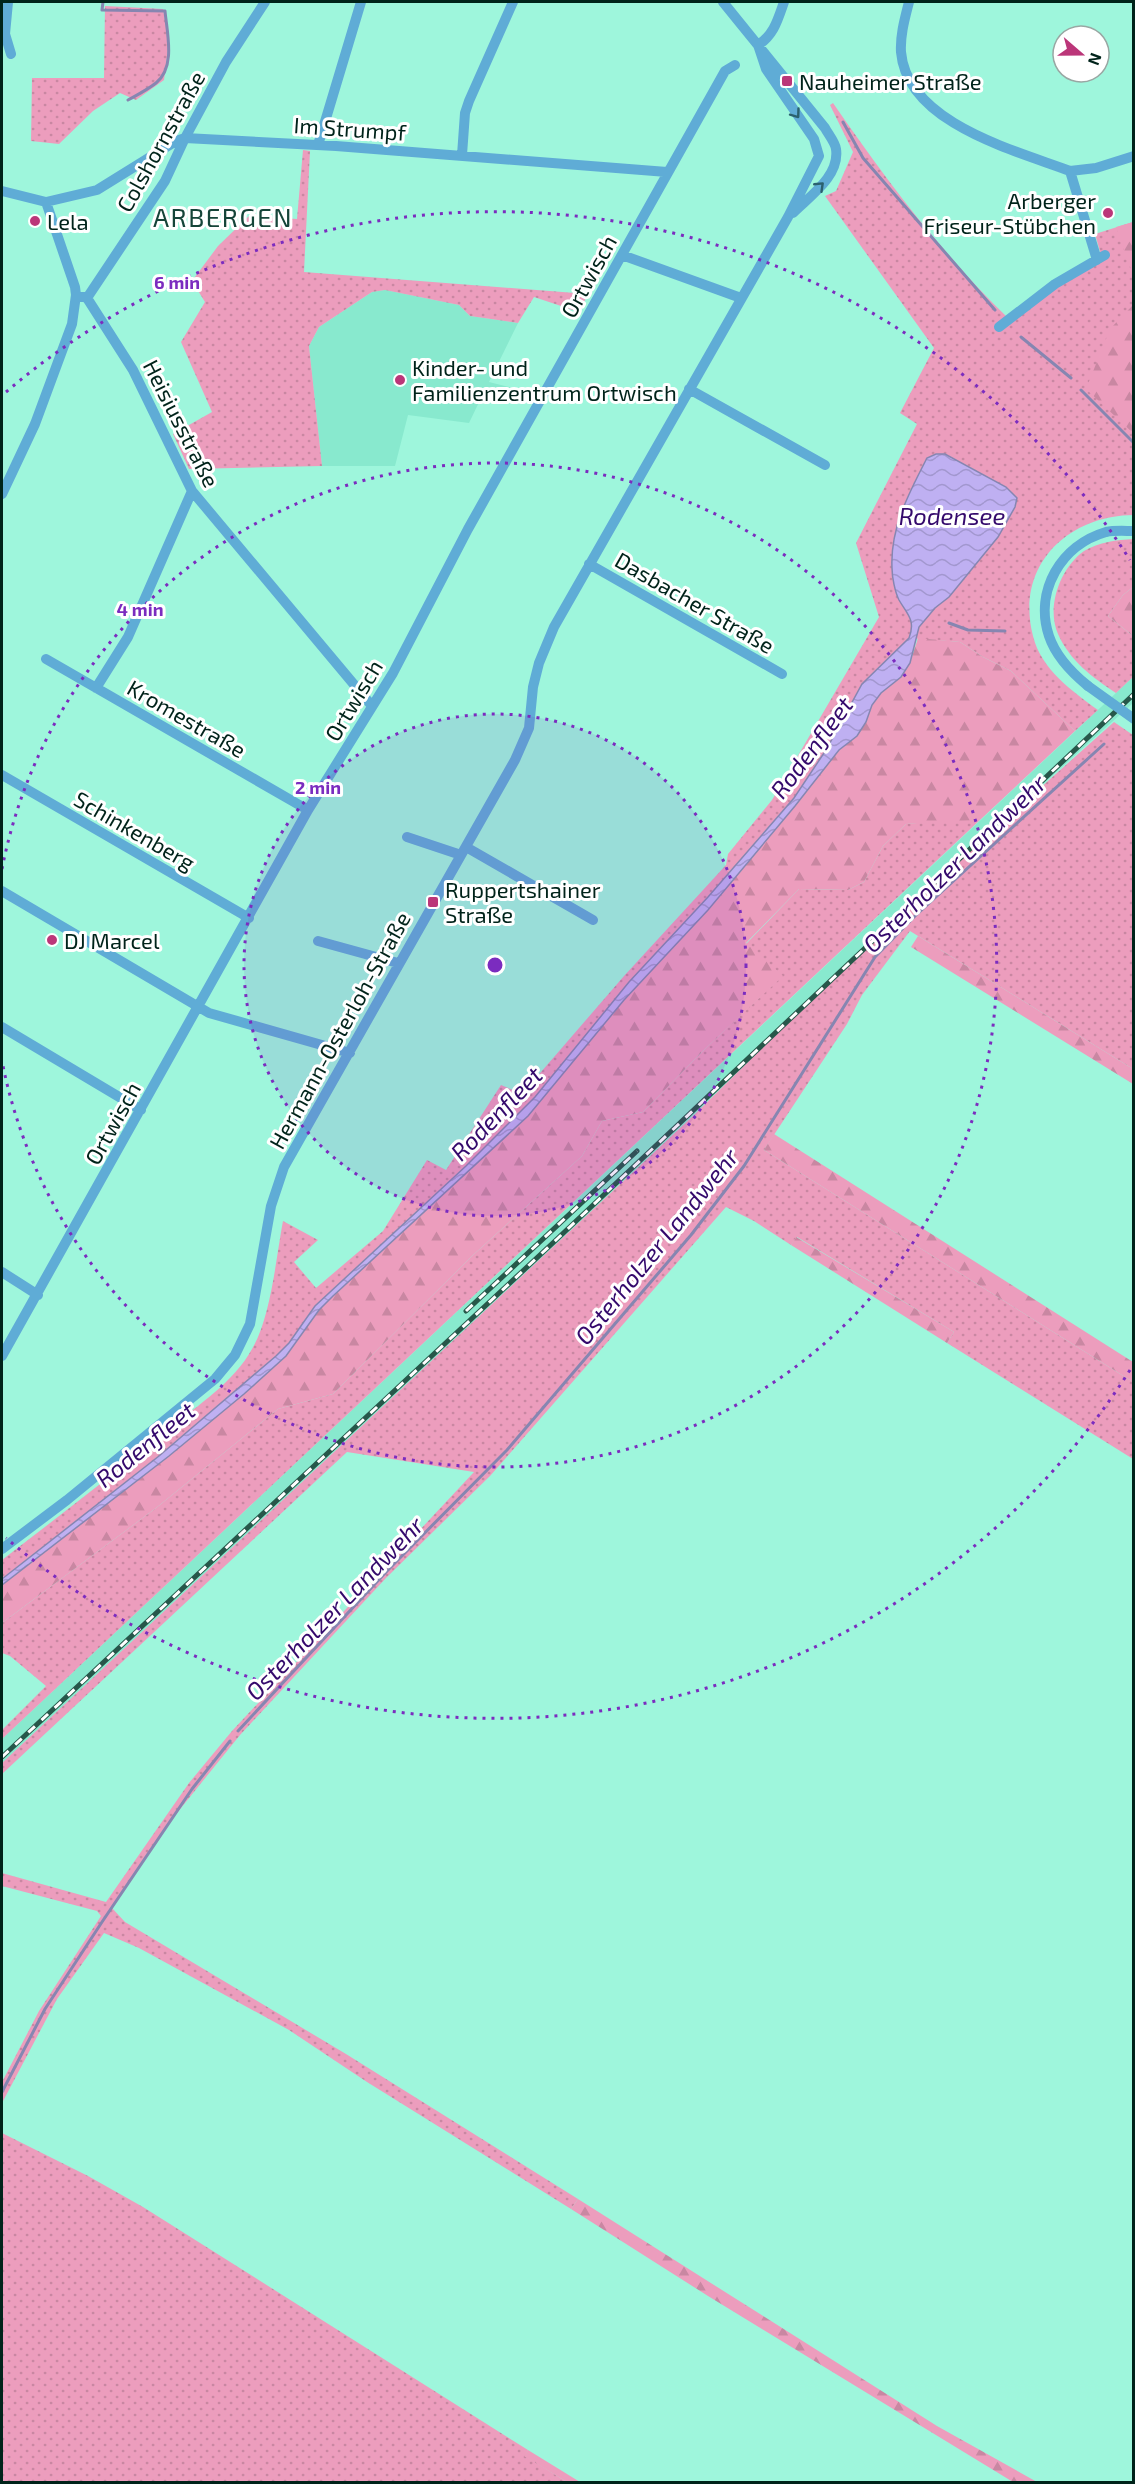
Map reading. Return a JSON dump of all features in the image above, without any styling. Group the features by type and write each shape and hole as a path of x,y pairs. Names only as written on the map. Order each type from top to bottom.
{"street":[{"path":"8,2 5,34 11,54"},
{"name":"Colshornstraße","path":"2,494 34,424 82,297 165,181 185,138 226,62 265,2"},
{"path":"318,145 361,2"},
{"path":"462,155 465,113 469,101 513,2"},
{"path":"723,2 758,45 766,40 774,27 784,2"},
{"path":"909,2 902,29 901,51 905,71 913,89 924,101 958,124 989,140 1070,171 1096,168 1134,156"},
{"name":"Hermann-Osterloh-Straße","path":"758,45 825,128 836,147 836,163 828,179 788,217"},
{"name":"Hermann-Osterloh-Straße","path":"2,1549 67,1500 215,1379 235,1355 245,1338 251,1319 276,1187 289,1158 525,740 532,715 533,687 545,645 688,389 788,217 819,156 814,139 766,69 758,45"},
{"name":"Ortwisch","path":"2,1356 308,810 393,673 468,529 724,71 735,65"},
{"path":"2,191 46,202 97,190 176,141 185,138"},
{"name":"Im Strumpf","path":"185,138 462,155 667,172"},
{"path":"999,327 1055,284 1102,257 1070,171"},
{"name":"Heisiusstraße","path":"46,202 82,297 133,370 192,491 372,706"},
{"path":"622,255 741,298"},
{"path":"688,389 825,465"},
{"path":"96,688 128,636 192,491"},
{"path":"1134,531 1111,531 1085,540 1064,559 1048,585 1044,602 1049,637 1063,661 1088,686 1134,718"},
{"name":"Dasbacher Straße","path":"589,564 782,674"},
{"name":"Kromestraße","path":"46,659 308,810"},
{"name":"Schinkenberg","path":"2,775 249,918"},
{"path":"407,837 463,851 593,920"},
{"path":"2,891 209,1013 350,1053"},
{"path":"318,941 398,963"},
{"path":"2,1027 141,1110"},
{"path":"2,1272 38,1295"}],"shaded area":[{"name":"Kinder- und Familienzentrum Ortwisch","path":"385,290 459,305 470,316 518,323 489,382 533,393 528,403 483,394 469,423 408,415 395,466 322,466 309,346 319,327 372,292"},
{"path":"1133,677 1133,703 898,915 695,1114 2,1763 2,1739"}],"green space":[{"path":"105,6 163,9 169,42 164,80 136,100 120,93 93,111 59,144 31,141 32,78 104,78"},
{"path":"833,103 915,215 960,269 1008,318 1101,255 1095,234 1133,222 1133,515 1087,524 1068,535 1039,567 1032,588 1029,611 1033,636 1043,659 1059,678 1098,710 1075,731 1011,671 960,642 909,638 862,684 826,750 794,798 708,897 629,982 535,1097 466,1166 315,1306 289,1343 276,1356 159,1456 2,1579 2,1560 204,1402 236,1372 252,1349 264,1321 283,1221 318,1240 294,1262 316,1288 383,1231 427,1160 446,1170 501,1085 522,1094 624,976 726,865 728,854 772,800 879,617 856,543 917,424 900,413 934,348 825,196 836,191 853,152 830,105"},
{"path":"303,150 310,151 304,272 588,294 579,312 534,297 518,323 470,316 459,305 385,290 372,292 319,327 309,346 322,466 189,469 173,434 212,412 181,342 205,302 192,281 218,246 249,216 297,219"},
{"path":"1134,222 1133,275 1116,227"},
{"path":"1133,305 1133,433 1086,389 1110,329"},
{"path":"1133,539 1133,587 1123,595 1108,616 1133,636 1133,677 1116,693 1082,668 1063,644 1055,623 1055,600 1068,567 1084,551 1114,541"},
{"path":"1133,587 1133,636 1108,616 1123,595"},
{"path":"918,638 960,642 1011,671 1075,731 980,820 906,824 883,846 864,882 848,890 799,889 746,943 783,976 704,1050 643,1112 602,1121 582,1156 472,1256 333,1394 278,1409 156,1508 2,1623 2,1585 169,1456 244,1394 286,1356 319,1310 333,1296 528,1116 624,1000 708,910 839,750 857,736 866,722 872,705 881,693 901,677 910,663"},
{"path":"1114,722 1133,735 1133,1069 910,931 862,995 847,1024 764,1150 1133,1382 1133,1459 947,1343 954,1332 797,1237 791,1245 754,1221 726,1207 490,1476 386,1578 240,1735 164,1829 112,1908 125,1922 346,2054 578,2199 571,2209 367,2082 289,2030 139,1948 104,1933 57,1999 2,2103 2,2082 39,2011 101,1916 97,1911 2,1886 2,1873 106,1902 189,1783 232,1731 474,1472 347,1452 2,1774 2,1763 695,1114 898,915"},
{"path":"980,820 2,1739 2,1730 46,1686 10,1656 2,1653 2,1623 156,1508 278,1409 333,1394 472,1256 582,1156 602,1121 643,1112 782,976 746,944 799,889 848,890 864,882 883,846 906,824"},
{"path":"918,936 1133,1069 1133,1084 911,947"},
{"path":"774,1134 1133,1362 1133,1382 764,1150"},
{"path":"796,1237 954,1332 947,1343 791,1245"},
{"path":"2,2133 88,2176 143,2207 528,2450 525,2456 567,2482 2,2482"},
{"path":"578,2199 937,2426 1037,2482 1013,2482 708,2296 571,2209"},
{"path":"528,2450 580,2482 567,2482 524,2456"}],"water":[{"name":"Rodensee","path":"936,454 945,454 1006,487 1017,498 1015,507 998,537 949,597 935,608 919,627 910,663 901,677 881,693 872,705 866,722 857,736 839,750 708,910 624,1000 528,1116 333,1296 319,1310 286,1356 244,1394 169,1456 2,1585 2,1579 159,1456 276,1356 289,1343 315,1306 466,1166 535,1097 629,982 708,897 794,798 826,750 862,684 909,638 911,622 898,597 893,580 894,539 902,511 914,484 927,458"}],"waterway":[{"path":"103,2 102,10 165,11 169,49 166,68 156,83 128,100"},
{"path":"843,122 863,158 995,310"},
{"path":"1021,337 1071,378"},
{"path":"1081,390 1134,443"},
{"name":"Rodenfleet","path":"949,623 968,630 1005,631"},
{"name":"Osterholzer Landwehr","path":"238,1731 387,1571 507,1450 691,1235 744,1166 875,957 915,916 1104,744"},
{"name":"Osterholzer Landwehr","path":"2,2092 45,2009 192,1789 230,1741"}],"railway":[{"path":"2,1757 556,1240 1134,694"},
{"path":"466,1311 637,1151"}],"place":[{"name":"Nauheimer Straße","path":"787,81"},
{"name":"Arberger Friseur-Stübchen","path":"1108,213"},
{"name":"Lela","path":"35,221"},
{"name":"Kinder- und Familienzentrum Ortwisch","path":"400,380"},
{"name":"Ruppertshainer Straße","path":"433,902"},
{"name":"DJ Marcel","path":"52,940"}],"district":[{"name":"ARBERGEN","path":"223,216"}]}
